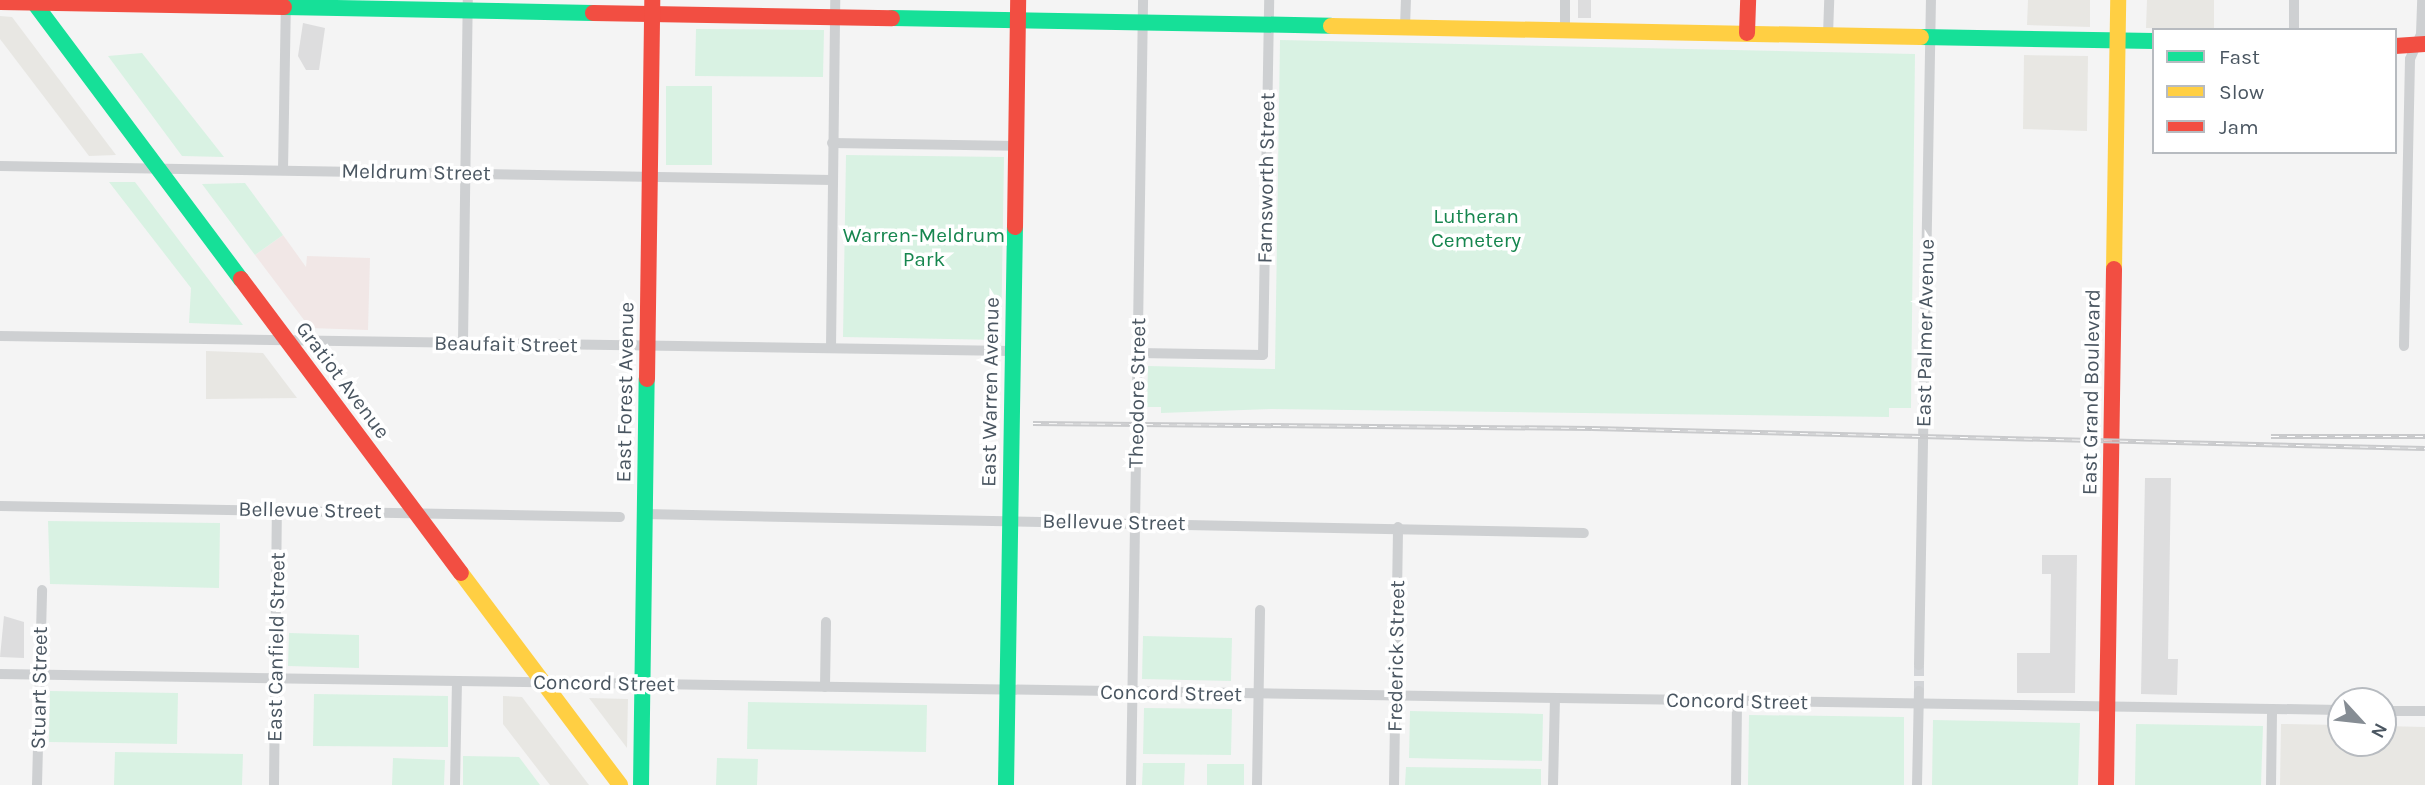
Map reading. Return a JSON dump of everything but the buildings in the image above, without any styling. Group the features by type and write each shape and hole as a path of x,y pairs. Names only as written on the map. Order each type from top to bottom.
{"main road":[{"name":"East Warren Avenue","path":"1006,785 1018,0"},
{"path":"1747,33 1748,0"},
{"name":"East Grand Boulevard","path":"2106,785 2118,0"},
{"name":"Gratiot Avenue","path":"33,1 620,785"},
{"path":"0,2 834,8 1017,20 2152,41"},
{"name":"East Forest Avenue","path":"641,785 652,6"},
{"path":"2397,46 2420,44"}],"street":[{"name":"Theodore Street","path":"1131,785 1143,0"},
{"name":"Farnsworth Street","path":"1138,353 1263,355 1269,0"},
{"path":"1405,27 1406,0"},
{"path":"1565,0 1565,30"},
{"path":"1828,35 1829,0"},
{"name":"East Palmer Avenue","path":"1919,665 1931,0"},
{"path":"2294,0 2294,28"},
{"path":"2404,346 2410,59 2420,44 2422,0"},
{"path":"283,170 286,3"},
{"path":"463,342 468,5"},
{"path":"831,348 834,8"},
{"path":"832,142 1015,146"},
{"name":"Meldrum Street","path":"0,166 832,180"},
{"name":"Beaufait Street","path":"0,336 1012,351"},
{"name":"Bellevue Street","path":"0,506 415,511 620,517"},
{"name":"East Canfield Street","path":"274,785 277,509"},
{"name":"Bellevue Street","path":"644,514 1398,527 1584,533"},
{"name":"Frederick Street","path":"1394,785 1398,527"},
{"name":"Stuart Street","path":"37,785 42,590"},
{"path":"1257,785 1260,610"},
{"path":"825,687 826,622"},
{"name":"Concord Street","path":"0,674 2108,709 2327,710"},
{"path":"455,785 457,681"},
{"path":"1917,785 1919,691"},
{"path":"1553,785 1555,698"},
{"path":"1735,785 1737,701"},
{"path":"2271,785 2272,709"},
{"path":"2397,710 2425,711"}],"shaded area":[{"path":"2028,0 2090,0 2090,27 2027,25"},
{"path":"2147,0 2214,0 2214,28 2146,28"},
{"path":"0,16 12,17 116,155 89,156 0,39"},
{"path":"2024,55 2088,56 2087,131 2023,129"},
{"path":"283,235 306,267 307,256 370,258 368,330 310,328 255,255"},
{"path":"206,351 263,353 297,398 206,399"},
{"path":"503,696 522,697 589,785 550,785 503,724"},
{"path":"589,698 628,699 627,748"},
{"path":"2281,724 2327,725 2327,757 2397,757 2397,726 2425,727 2425,785 2280,785"}],"green space":[{"path":"696,29 824,30 823,77 695,76"},
{"name":"Lutheran Cemetery","path":"1280,40 1915,54 1911,408 1889,408 1889,417 1271,409 1161,413 1161,407 1147,407 1148,366 1275,369"},
{"path":"142,53 224,157 182,156 108,56"},
{"path":"666,86 712,86 712,165 666,165"},
{"name":"Warren-Meldrum Park","path":"846,155 1004,157 1001,340 843,337"},
{"path":"109,182 135,182 243,325 189,323 191,288"},
{"path":"245,183 283,235 255,255 202,184"},
{"path":"48,521 220,523 219,588 50,584"},
{"path":"289,633 359,635 359,668 288,666"},
{"path":"1143,636 1232,638 1231,681 1142,679"},
{"path":"50,691 178,693 177,744 49,742"},
{"path":"314,694 448,696 448,747 313,746"},
{"path":"748,702 927,705 926,752 747,749"},
{"path":"1144,708 1232,709 1231,755 1143,754"},
{"path":"1410,711 1543,714 1542,761 1409,758"},
{"path":"1749,715 1904,717 1904,785 1748,785"},
{"path":"1933,720 2080,723 2078,785 1932,785"},
{"path":"2136,724 2263,726 2261,785 2135,785"},
{"path":"115,752 243,754 242,785 114,785"},
{"path":"463,756 519,757 540,785 463,785"},
{"path":"393,758 445,760 444,785 392,785"},
{"path":"717,758 758,759 757,785 716,785"},
{"path":"1143,763 1185,763 1184,785 1142,785"},
{"path":"1207,764 1244,764 1244,785 1207,785"},
{"path":"1406,767 1541,769 1541,785 1405,785"}],"tunnel":[{"path":"1919,665 1919,691"}],"railway":[{"path":"1033,423 1592,428 2425,448"},
{"path":"2271,436 2425,436"}],"traffic: fast":[{"path":"32,0 241,279"},
{"path":"284,7 593,13"},
{"path":"892,18 1331,26"},
{"path":"1921,37 2152,41"},
{"path":"1006,785 1015,227"},
{"path":"641,785 647,379"}],"traffic: slow":[{"path":"2114,269 2118,0"},
{"path":"1331,26 1921,37"},
{"path":"461,573 620,785"}],"traffic: jam":[{"path":"647,379 652,0"},
{"path":"1015,227 1018,0"},
{"path":"1747,33 1748,0"},
{"path":"0,2 284,7"},
{"path":"593,13 892,18"},
{"path":"2397,46 2425,44"},
{"path":"2106,785 2114,269"},
{"path":"241,279 461,573"}]}
